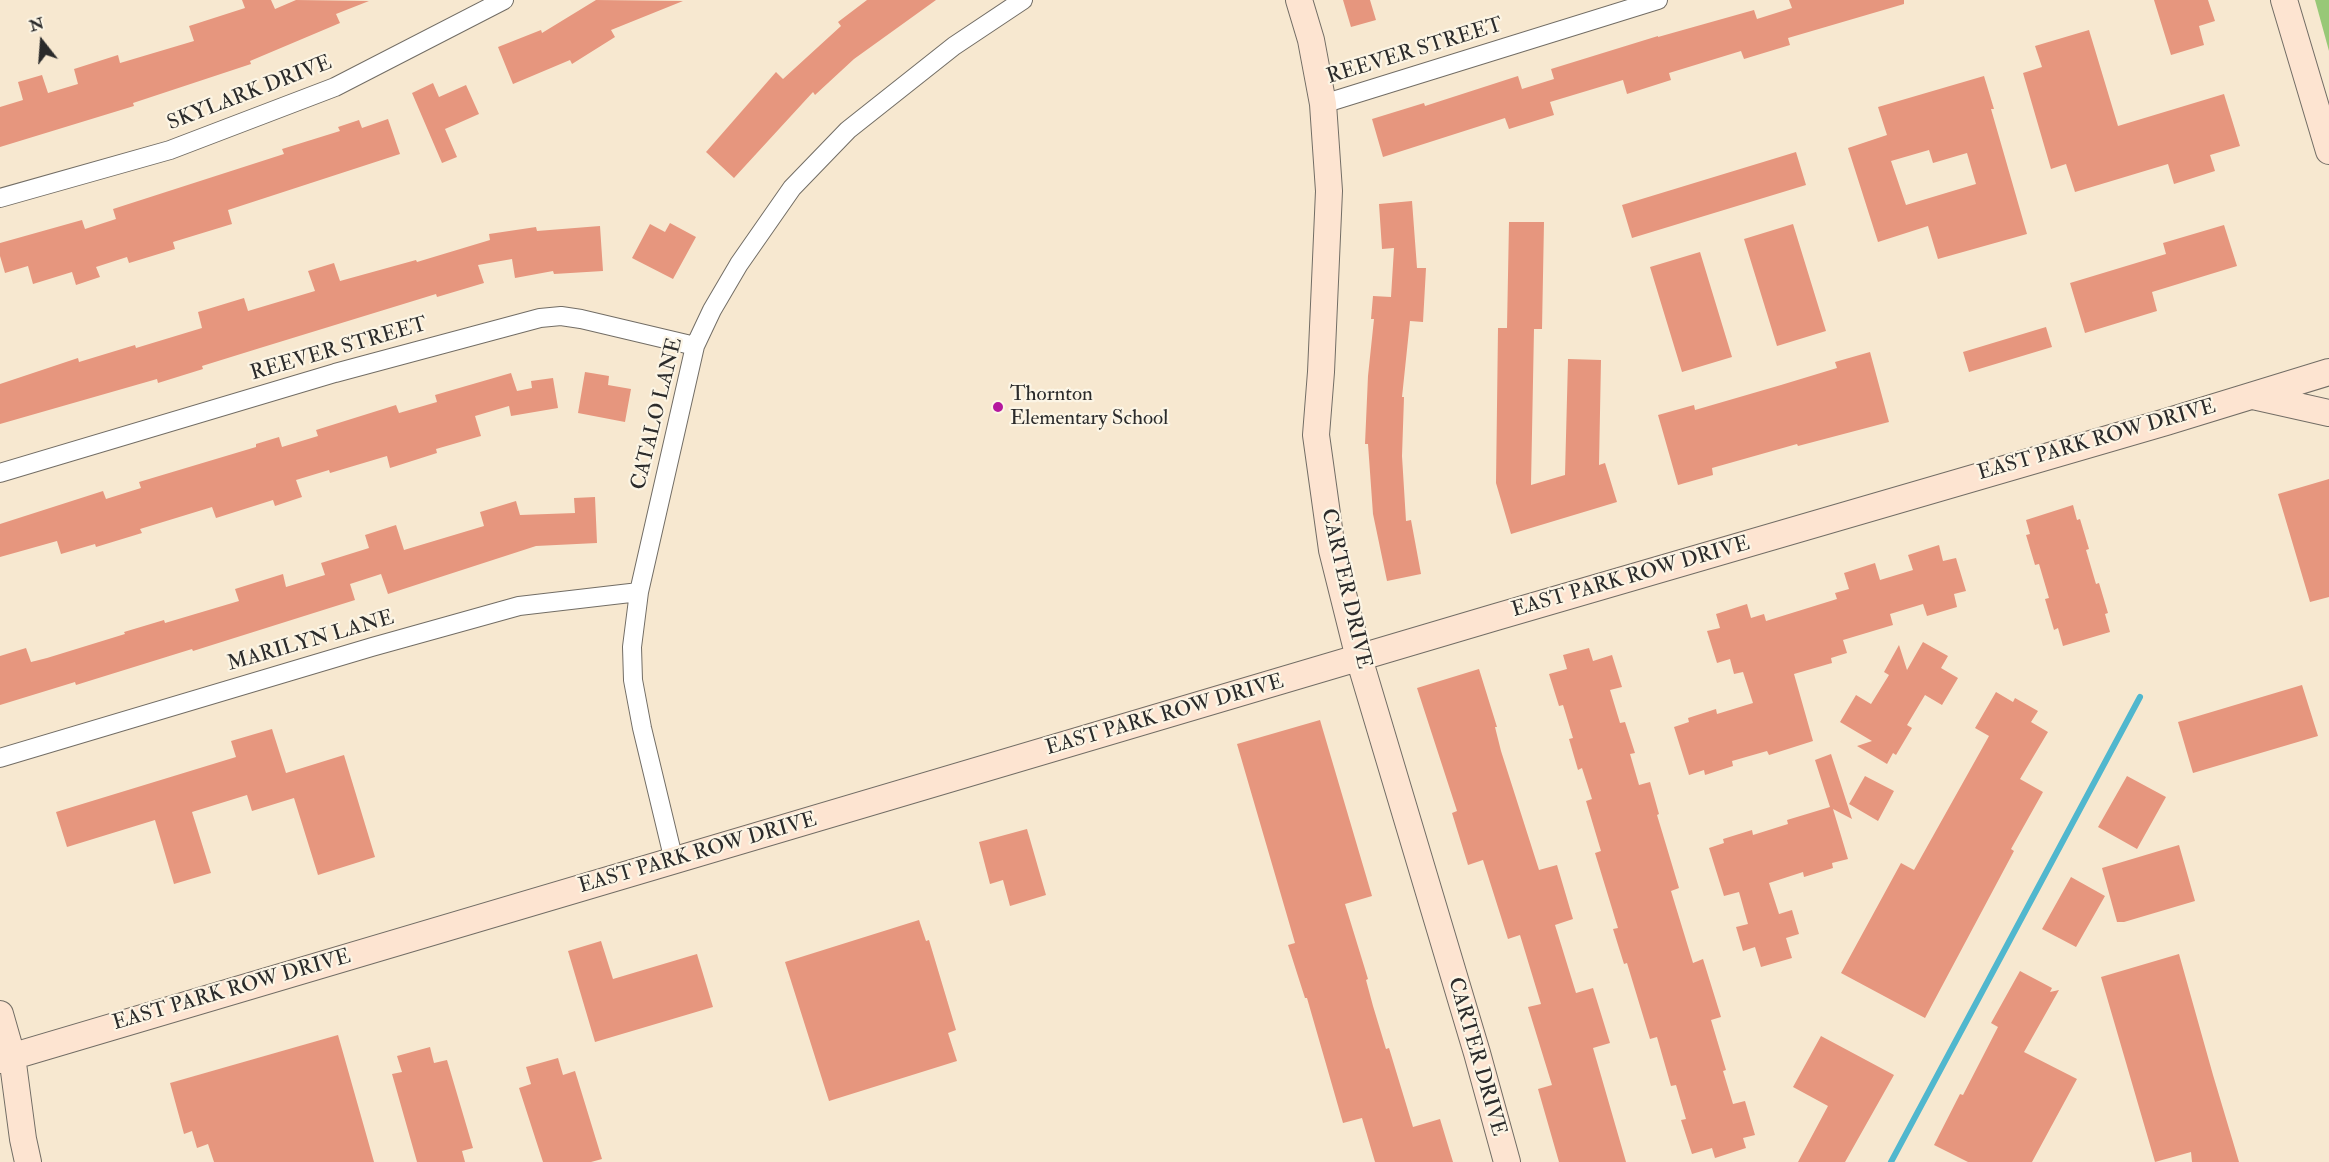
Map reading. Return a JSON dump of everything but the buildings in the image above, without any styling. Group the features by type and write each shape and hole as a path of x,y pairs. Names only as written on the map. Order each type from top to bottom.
{"main road":[{"name":"CARTER DRIVE","path":"1299,0 1311,40 1323,104 1329,191 1316,435 1332,550 1359,658 1477,1053 1507,1162"},
{"path":"2284,0 2329,152"},
{"name":"EAST PARK ROW DRIVE","path":"6,1058 2329,372"},
{"path":"2250,395 2329,413"},
{"path":"0,1014 6,1058 28,1162"}],"street":[{"name":"SKYLARK DRIVE","path":"0,198 170,150 335,87 504,0"},
{"name":"CATALO LANE","path":"674,861 642,728 633,680 632,648 639,592 695,346 712,310 739,264 792,188 848,130 954,46 1023,0"},
{"name":"REEVER STREET","path":"1323,104 1658,0"},
{"name":"REEVER STREET","path":"0,472 335,373 540,318 561,316 581,319 695,346"},
{"name":"MARILYN LANE","path":"0,758 360,650 519,606 639,592"}],"green space":[{"path":"2315,0 2329,0 2329,51"}],"waterway":[{"path":"1891,1162 2140,697"}],"place":[{"name":"Thornton Elementary School","path":"998,407"}]}
